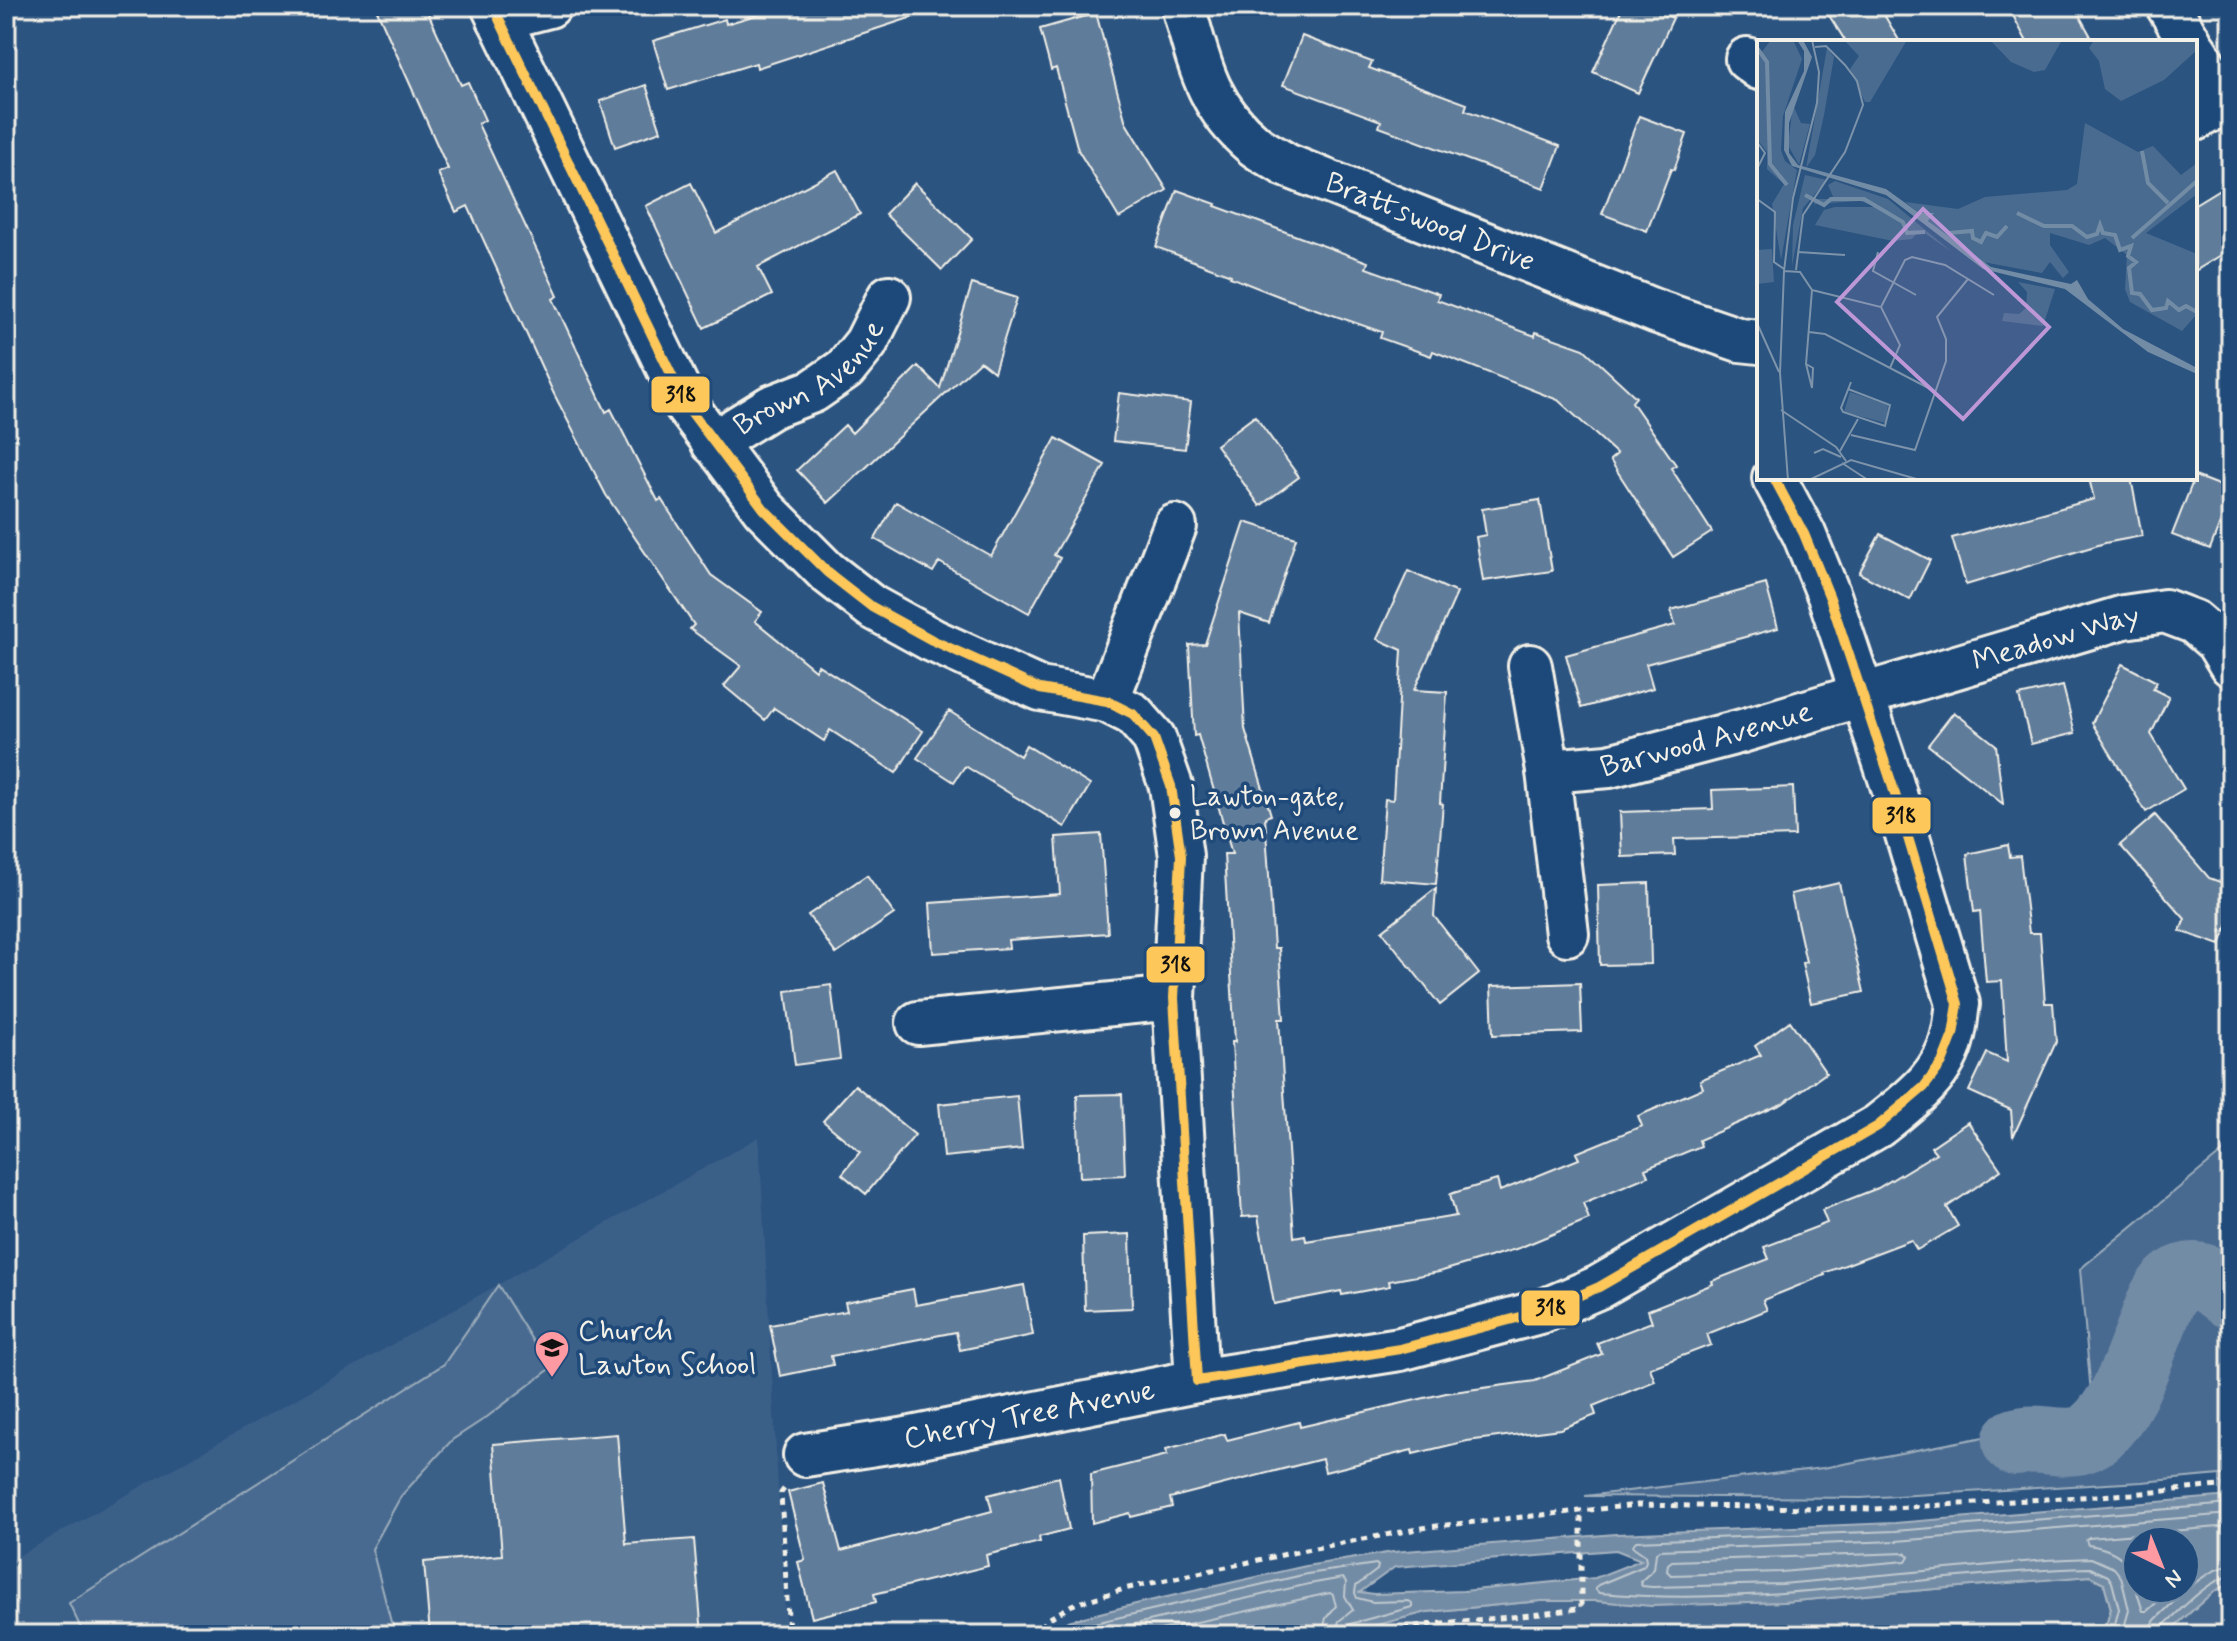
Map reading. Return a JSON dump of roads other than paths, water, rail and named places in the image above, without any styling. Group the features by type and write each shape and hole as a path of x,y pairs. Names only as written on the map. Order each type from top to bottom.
{"street":[{"path":"496,13 549,6"},
{"name":"Brattswood Drive","path":"1183,6 1214,101 1233,125 1256,146 1286,165 1655,311 1740,340 1757,342"},
{"path":"2168,6 2189,40"},
{"name":"Brown Avenue","path":"496,13 686,405 764,509 827,572 872,607 932,640 1040,689 1107,701 1133,714 1154,738 1171,786 1181,856 1174,998 1197,1381"},
{"path":"2197,55 2218,106"},
{"name":"Brown Avenue","path":"713,443 771,407 813,391 845,369 866,343 889,297"},
{"name":"Cherry Tree Avenue","path":"805,1455 901,1440 1197,1381 1400,1349 1543,1311 1599,1287 1878,1126 1917,1095 1940,1068 1953,1038 1958,1004 1891,781 1830,598 1804,534 1775,480"},
{"path":"1107,701 1175,526"},
{"name":"Meadow Way","path":"1861,694 2124,617 2165,611 2194,622 2217,642 2231,665"},
{"path":"1530,666 1548,771 1567,934"},
{"name":"Barwood Avenue","path":"1548,771 1609,766 1742,731 1861,694"},
{"path":"918,1023 1174,998"}],"water":[{"path":"2231,1496 2231,1582 2201,1603 2201,1525 2121,1525 2121,1605 2198,1605 2165,1635 2103,1635 2111,1609 2104,1583 2090,1576 1782,1602 1651,1606 1597,1601 1541,1601 1427,1612 1338,1635 1051,1635 1068,1621 1306,1566 1393,1552 1616,1534 1895,1523","holes":["1616,1550 1641,1560 1595,1578 1463,1591 1360,1592 1395,1567"]}],"waterway":[{"path":"2016,1442 2036,1439 2076,1441 2094,1433 2122,1397 2161,1302 2176,1282 2191,1276 2205,1278 2231,1295"}],"place":[{"name":"Lawton-gate, Brown Avenue","path":"1175,813"},
{"name":"Church Lawton School","path":"552,1379"}]}
